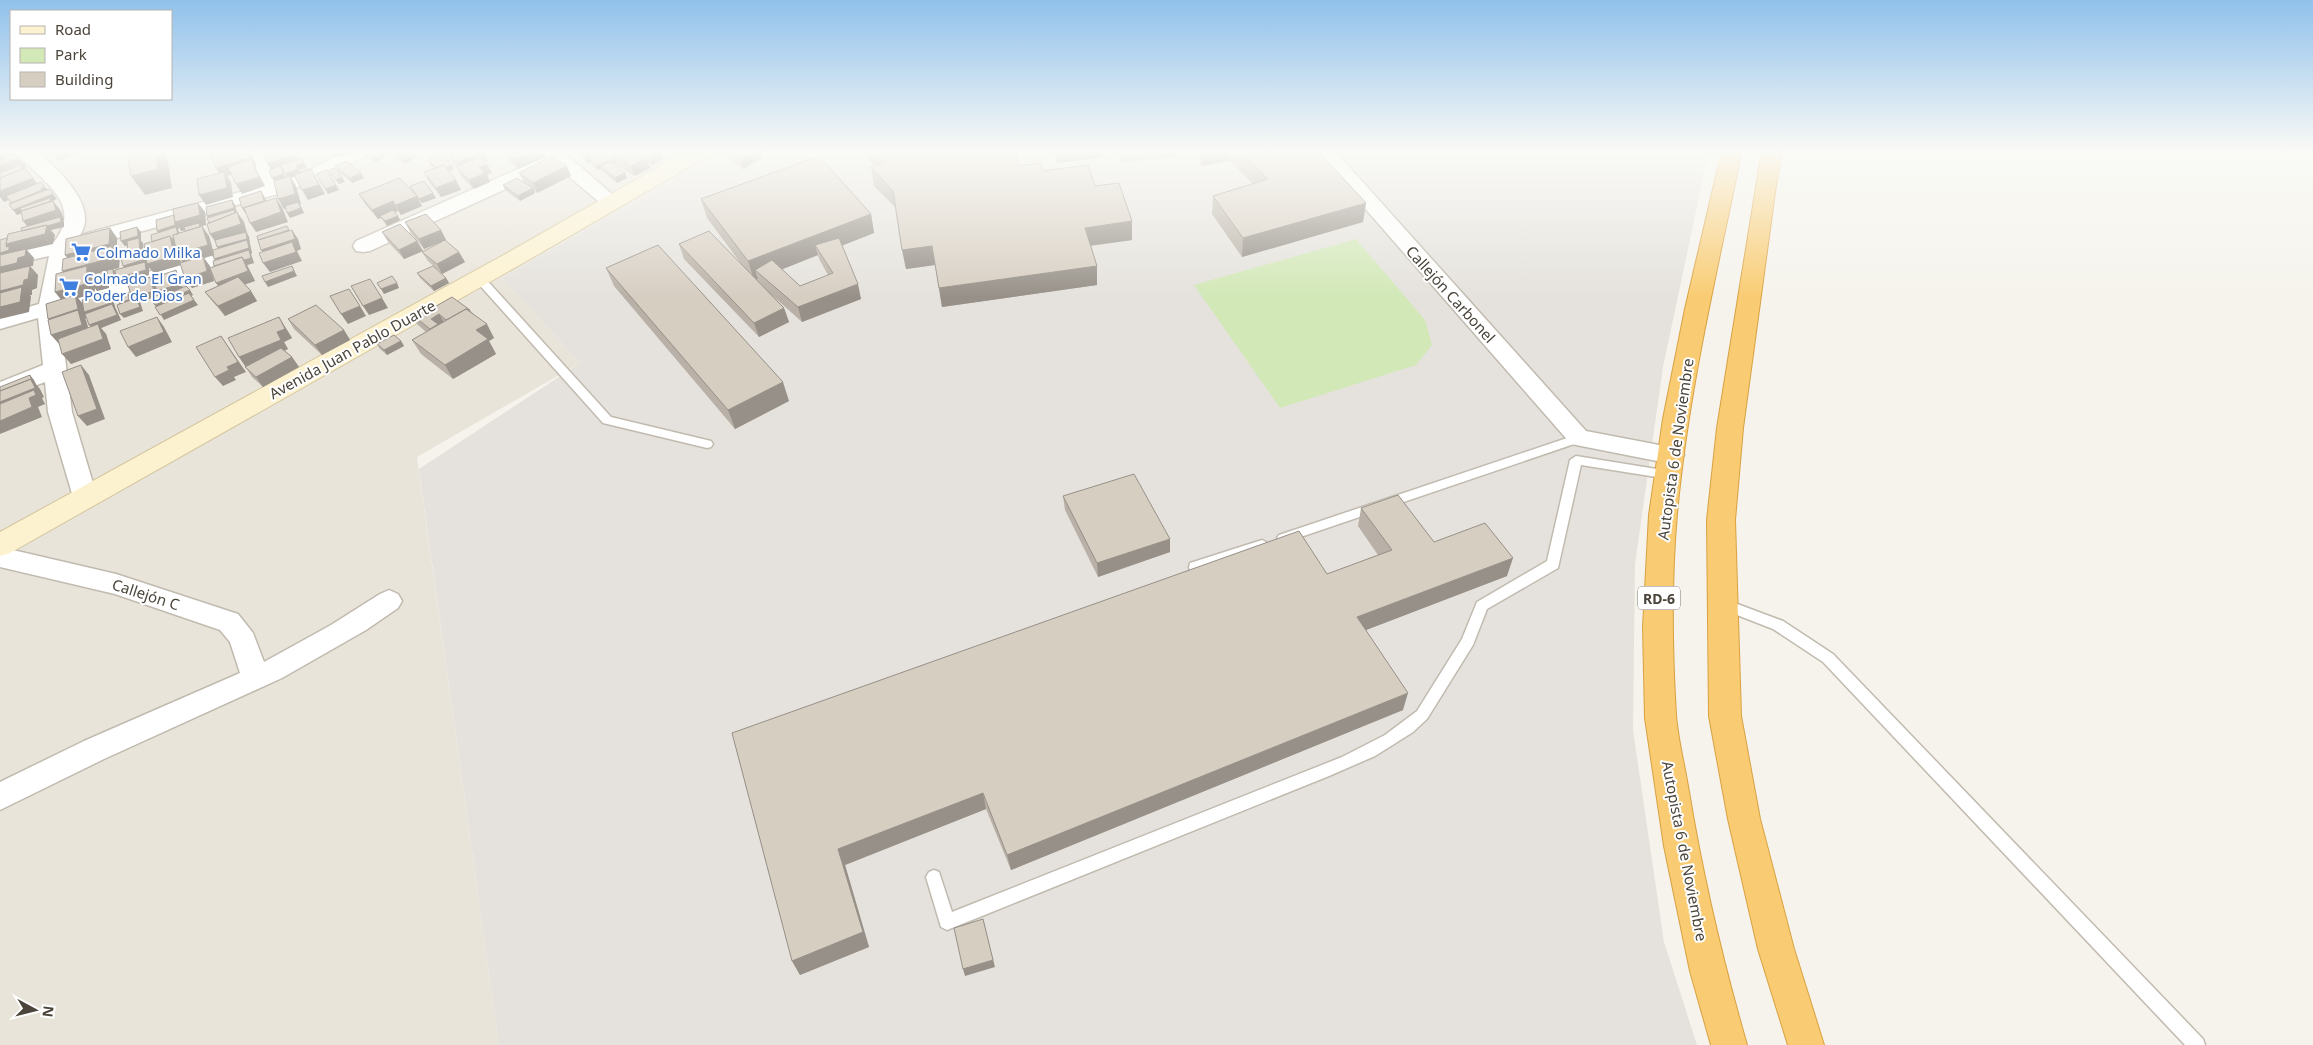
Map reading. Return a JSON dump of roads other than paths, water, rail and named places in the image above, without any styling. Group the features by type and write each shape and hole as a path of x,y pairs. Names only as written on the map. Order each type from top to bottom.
{"highway":[{"name":"Autopista 6 de Noviembre","path":"1721,199 1696,309 1670,465 1663,515 1658,627 1661,718 1681,846 1708,971 1729,1045"},
{"path":"1764,199 1730,428 1720,520 1725,716 1744,819 1776,949 1806,1045"}],"main road":[{"name":"Avenida Juan Pablo Duarte","path":"0,545 479,278 617,199"}],"street":[{"path":"68,199 75,212 73,231 61,247 48,310 60,412 85,497"},
{"path":"0,260 61,247 238,199"},
{"path":"363,246 461,199"},
{"path":"607,199 611,202"},
{"name":"Callejón Carbonel","path":"1366,199 1579,438"},
{"path":"0,322 48,310 207,262"},
{"path":"0,391 55,369"},
{"path":"1579,438 1670,465"},
{"name":"Callejón C","path":"0,557 116,584 229,622 237,628 242,637 255,679"},
{"path":"0,797 55,767 255,679 327,642 390,601"}],"lane":[{"path":"479,278 606,420 708,444"},
{"path":"1195,567 1579,438"},
{"path":"934,877 947,922 1336,765 1402,733 1414,725 1427,707 1468,641 1482,606 1553,564 1576,460 1670,465"},
{"path":"1721,603 1778,625 1828,658 2197,1045"}],"place":[{"name":"Colmado Milka","path":"81,252"},
{"name":"Colmado El Gran Poder de Dios","path":"69,287"}]}
